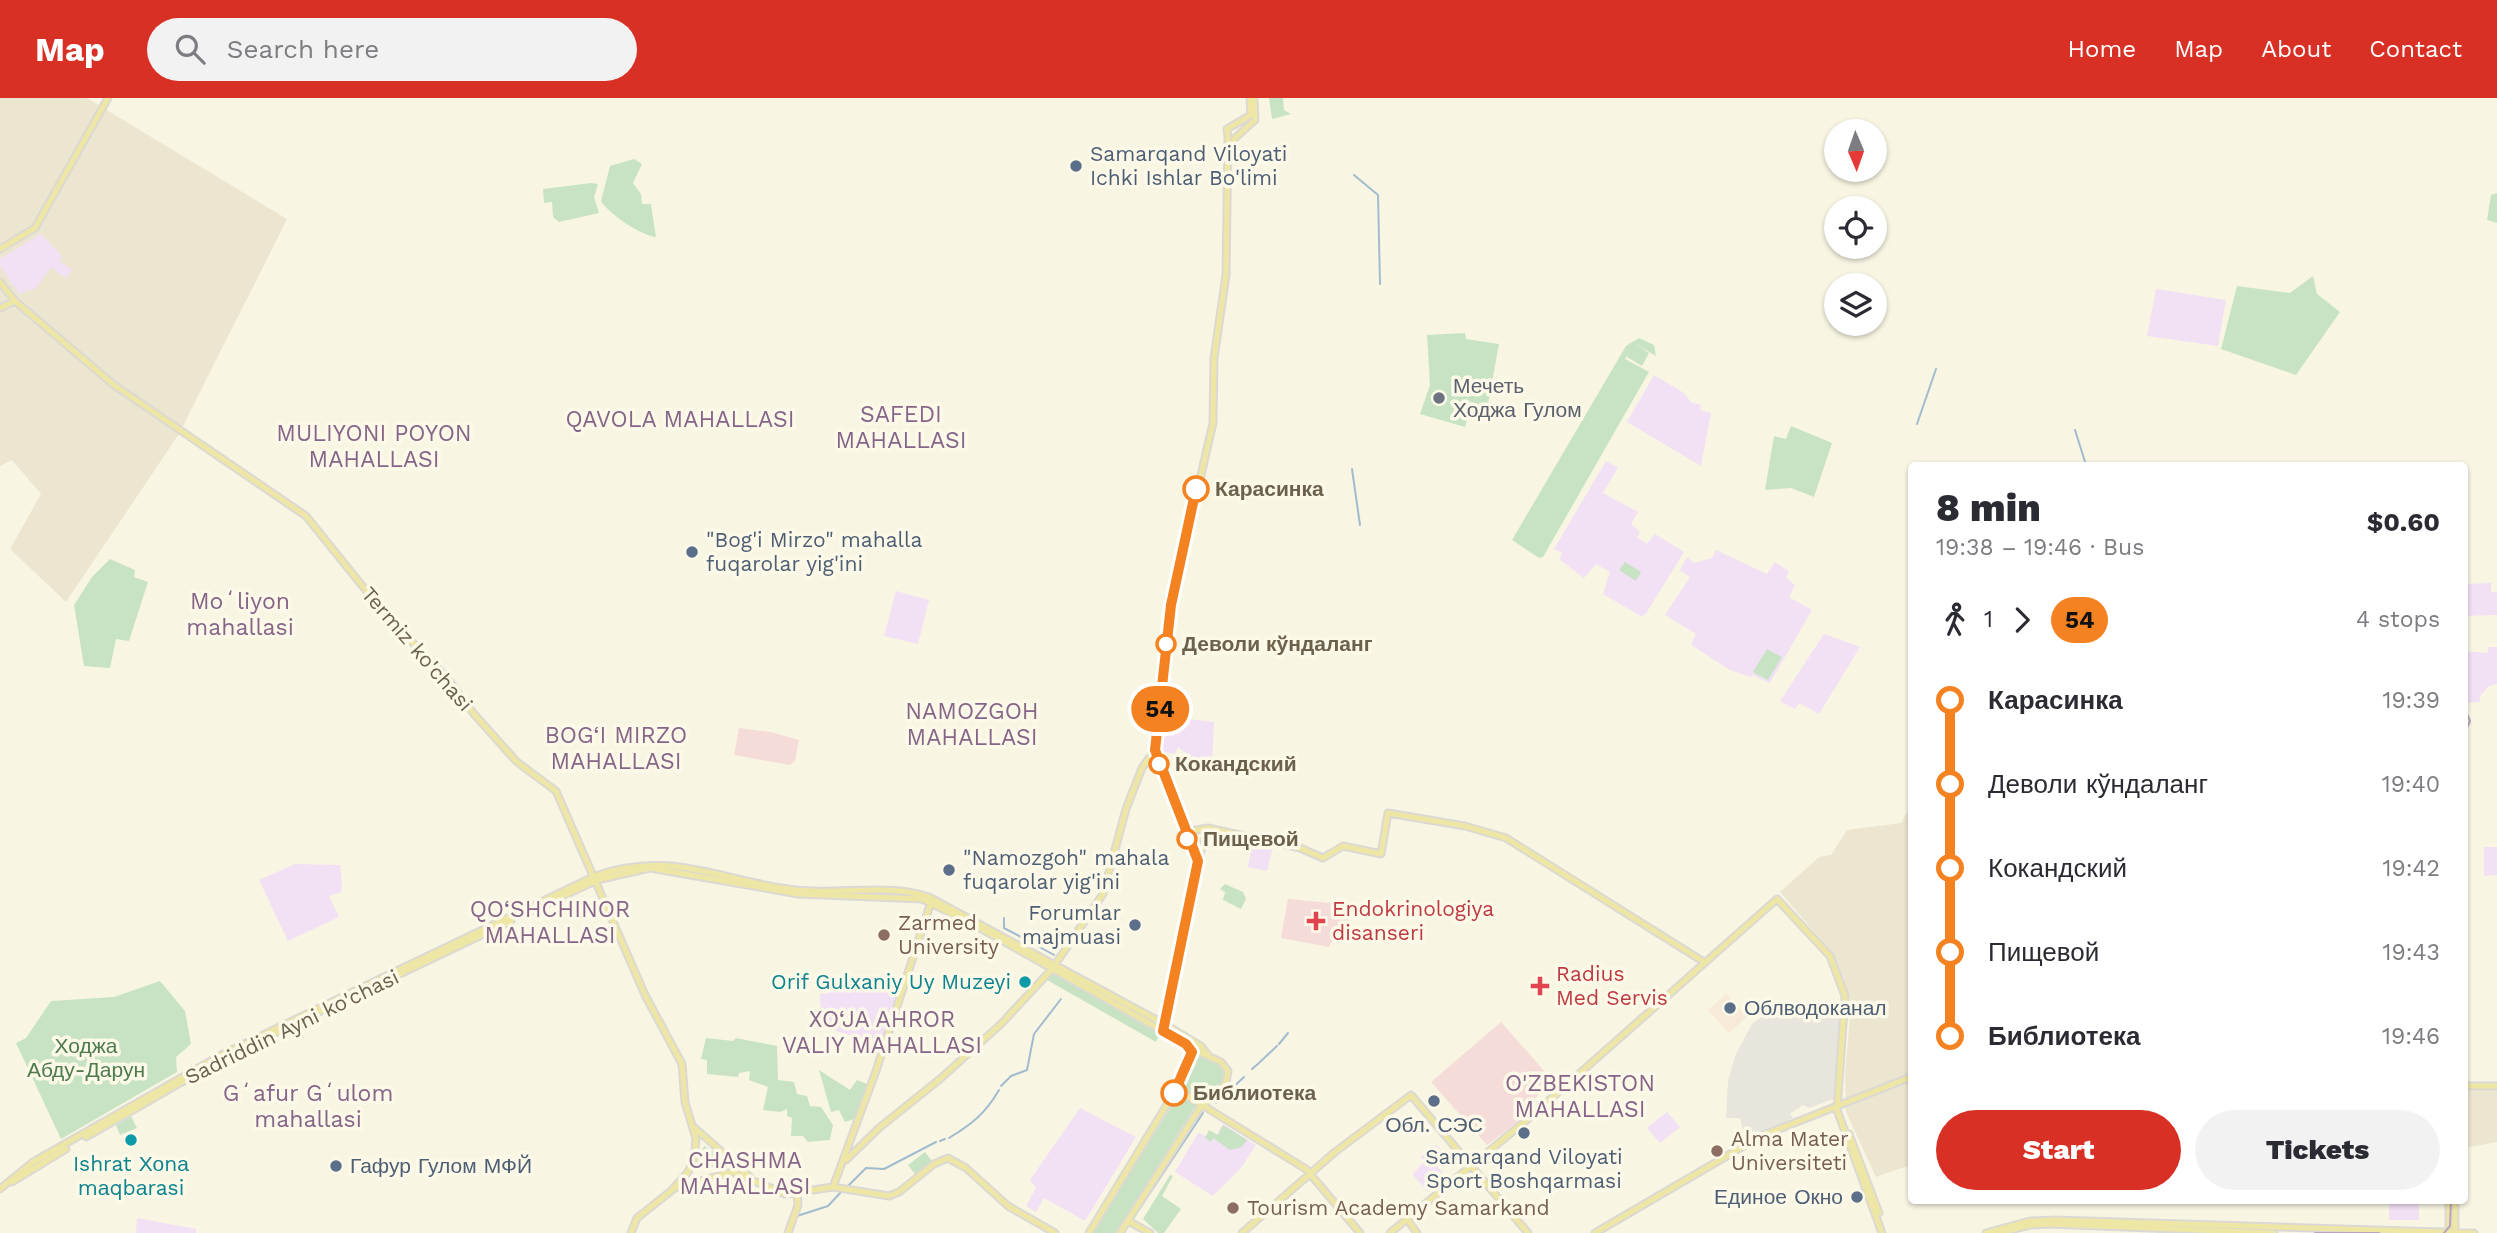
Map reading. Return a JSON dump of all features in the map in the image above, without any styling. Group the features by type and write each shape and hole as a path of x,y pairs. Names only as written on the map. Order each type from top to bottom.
{"main road":[{"path":"0,249 35,228 108,98"},
{"path":"1233,137 1226,131 1249,118 1252,98"},
{"path":"1233,137 1255,120 1252,98"},
{"path":"1198,861 1184,832 1155,750 1175,585 1213,423 1214,358 1226,275 1228,167 1233,137 1237,130 1231,128"},
{"name":"Termiz ko'chasi","path":"0,282 15,300 114,384 306,516 385,614 447,678 474,714 517,762 555,791 596,878 650,1005 682,1064 684,1099 696,1144"},
{"path":"0,308 15,300"},
{"path":"846,1160 879,1128 940,1079 1001,1024 1053,966 1103,894 1126,809 1142,768 1155,750"},
{"path":"1184,832 1208,828 1300,848 1323,858 1343,846 1381,853 1388,813 1465,826 1506,838 1704,962"},
{"path":"1165,1028 1198,861 1208,828"},
{"name":"Sadriddin Ayni ko'chasi","path":"0,1192 33,1163 225,1053 596,878 650,868 798,894 931,900"},
{"path":"1390,1233 1469,1164 1529,1118 1777,899 1830,957 1845,996 1838,1105 1846,1137 1884,1233"},
{"path":"833,1187 846,1160 931,900 1201,1046 1208,1055"},
{"path":"1089,1233 1176,1089 1190,1060 1192,1052 1186,1044 1165,1028"},
{"path":"1120,1233 1203,1105 1226,1083 1228,1074 1221,1062 1199,1052 1190,1060"},
{"path":"1595,1233 1761,1136 1908,1078"},
{"path":"2468,1086 2497,1086"},
{"path":"1176,1089 1310,1174 1360,1233"},
{"path":"1242,1233 1310,1174 1411,1095 1528,1233"},
{"path":"691,1122 740,1171 780,1193 797,1195 833,1187 892,1195 934,1164 948,1158 966,1168 1008,1206 1055,1233"},
{"path":"631,1233 637,1218 671,1191 684,1176 693,1161 696,1144 700,1139 710,1143"},
{"path":"671,1191 724,1173 740,1171"},
{"path":"684,1176 684,1182 692,1184"},
{"path":"788,1233 798,1205 797,1195"},
{"path":"2449,1204 2449,1233"},
{"path":"2455,1204 2455,1233"},
{"path":"1407,1219 1417,1233"},
{"path":"1128,1221 1150,1233"},
{"path":"1986,1233 2030,1221 2308,1231 2474,1233"},
{"path":"1998,1233 2031,1224 2108,1224 2274,1233"},
{"path":"1250,1226 1256,1233"}],"shaded area":[{"path":"0,98 87,98 287,219 179,434 66,602 10,549 41,494 12,460 0,466"},
{"path":"41,234 62,256 59,261 72,269 66,279 51,267 36,288 19,294 0,266 0,259"},
{"path":"2156,289 2226,300 2218,346 2147,336"},
{"path":"1654,375 1684,393 1691,402 1701,405 1700,410 1711,413 1701,466 1627,422"},
{"path":"1606,461 1618,468 1603,493 1638,512 1631,524 1640,532 1637,537 1647,544 1655,534 1684,552 1645,615 1641,616 1603,594 1610,572 1596,564 1584,578 1560,560 1562,553 1554,549"},
{"path":"1716,550 1767,574 1775,562 1789,571 1786,578 1795,585 1789,597 1812,610 1770,683 1730,670 1691,645 1696,634 1665,615 1690,577 1680,570 1687,557 1694,563 1712,558"},
{"path":"2491,583 2491,592 2497,592 2497,615 2468,616 2468,584"},
{"path":"896,591 929,600 918,644 884,636"},
{"path":"1824,634 1860,647 1819,714 1799,703 1795,709 1780,701"},
{"path":"2488,647 2497,647 2497,684 2489,686 2480,696 2480,702 2468,703 2468,651 2488,653"},
{"path":"1182,718 1214,722 1212,763 1202,763 1197,768 1185,763 1188,755 1178,747 1175,754 1159,751 1162,725 1180,729"},
{"path":"739,728 771,732 799,740 795,761 789,765 734,755"},
{"path":"1908,811 1908,1166 1876,1177 1846,1112 1845,1076 1851,1003 1834,955 1780,892 1819,857 1831,855 1847,830 1901,823"},
{"path":"1252,843 1273,847 1267,871 1248,867"},
{"path":"2484,847 2497,847 2497,875 2484,876"},
{"path":"295,864 340,865 342,886 341,892 329,896 339,917 288,941 259,880"},
{"name":"Endokrinologiya disanseri","path":"1288,899 1352,905 1345,944 1331,942 1329,947 1281,938"},
{"path":"859,978 898,990 880,1045 821,1026 820,994 830,993 830,982"},
{"path":"1726,994 1747,1017 1729,1033 1708,1010"},
{"path":"1843,1005 1834,1099 1809,1108 1803,1105 1790,1114 1793,1118 1745,1140 1740,1118 1726,1118 1728,1081 1735,1056 1752,1024 1772,1009 1795,1010"},
{"path":"1501,1022 1553,1081 1520,1113 1523,1118 1487,1145 1431,1082"},
{"path":"2468,1088 2497,1089 2497,1142 2468,1147"},
{"path":"1080,1108 1136,1137 1085,1221 1044,1198 1036,1212 1026,1206 1036,1188 1030,1180"},
{"path":"1667,1112 1680,1127 1660,1143 1647,1128"},
{"path":"1223,1124 1256,1145 1241,1168 1213,1196 1175,1172 1198,1133 1214,1139"},
{"path":"1436,1145 1441,1150 1436,1165 1446,1177 1428,1192 1412,1174 1424,1162 1421,1158 1424,1153"},
{"path":"2389,1204 2419,1204 2419,1220 2389,1220"},
{"path":"137,1218 196,1229 196,1233 136,1233"}],"green space":[{"path":"1269,98 1283,98 1284,110 1291,114 1272,119"},
{"path":"634,159 642,164 633,183 641,194 642,204 651,204 656,237 626,223 601,201 610,166"},
{"path":"598,184 594,197 599,213 559,222 553,217 552,202 544,203 543,189"},
{"path":"2497,193 2497,223 2487,220 2491,195"},
{"path":"2313,276 2317,294 2340,312 2296,375 2221,349 2237,286 2290,293"},
{"path":"1465,333 1466,339 1499,344 1486,415 1469,414 1465,427 1420,414 1430,385 1427,335"},
{"path":"1639,338 1654,345 1656,356 1634,343 1649,353 1642,366 1627,357 1628,354 1625,359 1649,372 1543,557 1539,558 1512,540 1626,346"},
{"path":"1791,426 1832,443 1814,497 1791,488 1765,490 1774,436 1786,439"},
{"path":"110,559 135,570 134,577 148,582 129,641 116,639 110,668 84,666 74,605 92,577"},
{"path":"1625,562 1641,572 1636,581 1619,570"},
{"path":"1767,649 1782,657 1768,680 1753,672"},
{"path":"1225,884 1243,892 1246,899 1241,909 1223,900 1225,892 1220,889"},
{"path":"1052,973 1160,1033 1156,1042 1047,980"},
{"name":"Ходжа Абду-Дарун","path":"160,981 185,1011 191,1044 176,1057 177,1072 61,1139 16,1043 26,1038 51,1001 114,997"},
{"path":"706,1038 733,1041 736,1038 777,1046 778,1080 794,1082 797,1094 807,1096 810,1106 821,1107 833,1125 830,1140 808,1142 803,1136 791,1136 792,1118 787,1116 787,1109 780,1112 763,1110 768,1087 749,1080 750,1071 739,1073 738,1077 707,1074 707,1060 701,1059"},
{"path":"1203,1056 1224,1069 1225,1079 1194,1108 1116,1233 1093,1233 1177,1097 1196,1057"},
{"path":"819,1070 850,1090 857,1080 867,1084 854,1119 845,1122 839,1110 831,1112"},
{"path":"131,1116 137,1128 120,1135 116,1125"},
{"path":"1223,1125 1247,1140 1242,1147 1230,1150 1213,1138 1211,1142 1205,1138 1209,1130 1218,1135"},
{"path":"704,1146 725,1158 720,1167 694,1168"},
{"path":"925,1152 932,1161 915,1174 908,1165"},
{"path":"1170,1175 1173,1176 1162,1196 1181,1209 1164,1233 1158,1233 1143,1219"}],"waterway":[{"path":"1354,175 1378,195 1380,284"},
{"path":"1917,424 1936,369"},
{"path":"2075,430 2085,462"},
{"path":"1352,469 1360,525"},
{"path":"1004,918 1004,928 1023,938"},
{"path":"1027,940 1054,955"},
{"path":"1001,1086 1011,1076 1027,1070 1034,1034 1061,999"},
{"path":"1279,1044 1288,1033"},
{"path":"1260,1062 1277,1046"},
{"path":"1252,1069 1259,1063"},
{"path":"1216,1103 1244,1077"},
{"path":"949,1138 977,1118 999,1090"},
{"path":"1132,1220 1203,1113"},
{"path":"940,1141 945,1139"},
{"path":"848,1186 866,1168 884,1169 936,1142"},
{"path":"791,1233 797,1216 828,1206 842,1191"},
{"path":"1123,1233 1127,1226"}],"tram line":[{"path":"2468,716 2468,725"},
{"path":"2444,1233 2450,1226 2451,1204"},
{"path":"2315,1233 2379,1233"}],"bus line":[{"name":"54","path":"1174,1093 1192,1052 1186,1044 1163,1031 1198,861 1163,778 1155,750 1171,605 1196,489"}],"place":[{"name":"Samarqand Viloyati Ichki Ishlar Bo'limi","path":"1076,166"},
{"name":"Мечеть Ходжа Гулом","path":"1439,398"},
{"name":"Карасинка","path":"1196,489"},
{"name":"\"Bog'i Mirzo\" mahalla fuqarolar yig'ini","path":"692,552"},
{"name":"Деволи кўндаланг","path":"1166,644"},
{"name":"Кокандский","path":"1159,764"},
{"name":"Пищевой","path":"1187,839"},
{"name":"\"Namozgoh\" mahala fuqarolar yig'ini","path":"949,870"},
{"name":"Endokrinologiya disanseri","path":"1316,921"},
{"name":"Forumlar majmuasi","path":"1135,925"},
{"name":"Zarmed University","path":"884,935"},
{"name":"Orif Gulxaniy Uy Muzeyi","path":"1025,982"},
{"name":"Radius Med Servis","path":"1540,986"},
{"name":"Облводоканал","path":"1730,1008"},
{"name":"Библиотека","path":"1174,1093"},
{"name":"Обл. СЭС","path":"1434,1101"},
{"name":"Samarqand Viloyati Sport Boshqarmasi","path":"1524,1133"},
{"name":"Ishrat Хоnа mаqbаrasi","path":"131,1140"},
{"name":"Alma Mater Universiteti","path":"1717,1151"},
{"name":"Гафур Гулом МФЙ","path":"336,1166"},
{"name":"Единое Окно","path":"1857,1197"},
{"name":"Tourism Academy Samarkand","path":"1233,1208"}],"district":[{"name":"QAVOLA MAHALLASI","path":"680,419"},
{"name":"SAFEDI MAHALLASI","path":"901,427"},
{"name":"MULIYONI POYON MAHALLASI","path":"374,446"},
{"name":"Moʻliyon mahallasi","path":"240,614"},
{"name":"NAMOZGOH MAHALLASI","path":"972,724"},
{"name":"BOG‘I MIRZO MAHALLASI","path":"616,748"},
{"name":"QO‘SHCHINOR MAHALLASI","path":"550,922"},
{"name":"XO‘JA AHROR VALIY MAHALLASI","path":"882,1032"},
{"name":"O'ZBEKISTON MAHALLASI","path":"1580,1096"},
{"name":"Gʻafur Gʻulom mahallasi","path":"308,1106"},
{"name":"CHASHMA MAHALLASI","path":"745,1173"}]}
